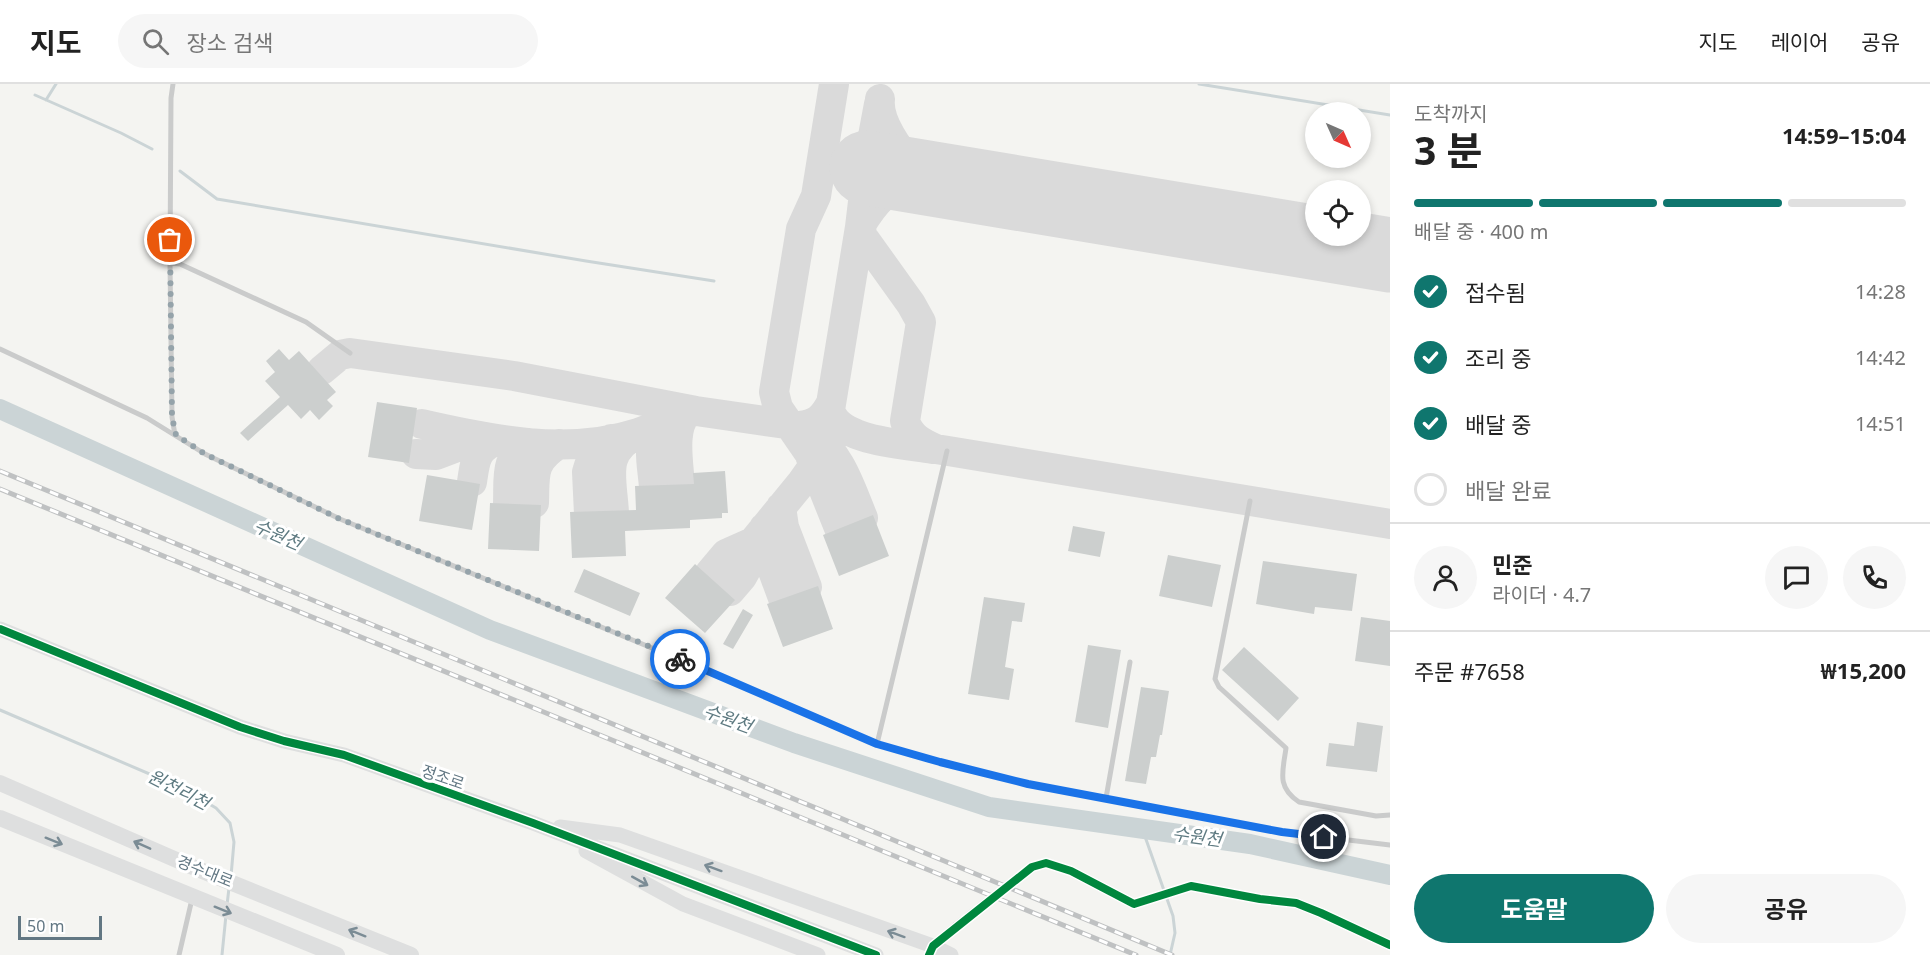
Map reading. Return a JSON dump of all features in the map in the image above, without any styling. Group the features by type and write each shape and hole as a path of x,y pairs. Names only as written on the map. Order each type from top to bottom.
{"main road":[{"name":"경수대로","path":"0,783 195,868 411,955"},
{"name":"경수대로","path":"4,822 337,955"}],"street":[{"name":"정조로","path":"0,629 240,728 344,755 533,823 876,955"},
{"path":"533,823 620,836 931,951 951,955"},
{"path":"533,823 683,904 818,955"},
{"path":"1046,863 1071,872 1134,904 1191,886 1260,899 1296,903 1321,912 1390,945"},
{"path":"931,951 956,927"}],"lane":[{"path":"173,84 170,263 172,417 176,435"},
{"path":"170,263 180,264 306,322 350,353"},
{"path":"0,349 147,417 205,454 340,519 675,657 877,744 1028,784 1282,832 1390,845"},
{"path":"877,744 947,451"},
{"path":"1250,501 1215,679 1219,687 1286,748 1282,778 1287,793 1292,797 1299,802 1376,816 1390,815"},
{"path":"1106,798 1130,662"},
{"path":"179,955 192,897"}],"building":[{"path":"279,349 289,360 299,351 336,392 327,400 333,406 319,420 310,410 301,419 288,405 248,441 240,433 280,397 265,381 275,372 266,361"},
{"path":"377,402 417,408 409,463 368,457"},
{"path":"725,471 728,513 722,513 722,518 690,520 690,528 625,531 626,556 572,558 570,512 636,510 635,486 694,484 693,473"},
{"path":"427,475 480,484 472,530 419,521"},
{"path":"490,503 541,505 539,551 488,549"},
{"path":"873,515 889,556 839,576 823,535"},
{"path":"1073,526 1105,532 1100,557 1068,551"},
{"path":"1168,555 1221,565 1212,607 1159,596"},
{"path":"1263,561 1357,574 1352,611 1315,607 1314,614 1256,604"},
{"path":"695,564 735,600 705,633 665,598"},
{"path":"584,569 640,593 630,616 574,592"},
{"path":"818,586 833,629 783,647 767,604"},
{"path":"984,597 1025,603 1022,622 1012,621 1005,667 1014,669 1009,700 968,694"},
{"path":"743,609 753,615 733,649 723,644"},
{"path":"1361,617 1390,621 1390,666 1355,661"},
{"path":"1088,645 1121,650 1108,728 1075,722"},
{"path":"1244,647 1299,698 1278,721 1222,670"},
{"path":"1141,687 1169,691 1162,735 1160,735 1156,757 1151,757 1146,784 1125,781"},
{"path":"1357,722 1383,726 1377,772 1326,766 1329,743 1354,746"}],"waterway":[{"path":"46,100 56,84"},
{"path":"1199,84 1390,115"},
{"path":"35,95 152,149"},
{"path":"180,171 217,199 714,281"},
{"name":"수원천","path":"0,409 490,630 794,743 989,807 1250,844 1390,875"},
{"name":"원천리천","path":"0,710 180,787 216,808 230,823 234,842 231,876"},
{"path":"1142,828 1173,916 1175,933 1170,955"},
{"name":"원천리천","path":"227,905 229,888"},
{"name":"원천리천","path":"222,955 226,915"}],"taxiway":[{"path":"834,84 816,196 801,229 774,392 778,408 809,453 839,528"},
{"path":"880,99 880,109 888,130 900,151 920,177 892,189 871,209 860,227 863,237 911,304 921,322 905,421 917,439 936,449 1390,524"},
{"path":"879,104 830,410 836,421 859,435 874,440 933,449"},
{"path":"322,370 340,355 350,353 514,376 696,411 800,426 818,420 830,405"},
{"path":"422,424 502,440 584,444 638,433 694,411"},
{"path":"680,486 679,427 688,412"},
{"path":"654,488 651,444 656,429 662,422"},
{"path":"811,432 837,460 863,518"},
{"path":"614,513 611,467 618,449 638,433"},
{"path":"416,454 436,455 481,438"},
{"path":"589,514 587,472 596,453 611,439"},
{"path":"472,482 475,462 480,452 490,443 498,440"},
{"path":"508,503 508,477 512,462 515,455 529,443"},
{"path":"534,503 536,469 543,457 559,444"},
{"path":"730,591 747,568 753,542 802,482 814,465 821,449"},
{"path":"781,507 784,527 807,587"},
{"path":"764,528 763,544 783,598"},
{"path":"710,573 726,554 753,542"}],"runway":[{"path":"867,168 1390,255"}],"tunnel":[{"path":"956,927 1032,867 1046,863"}],"railway":[{"path":"0,471 1172,955"},
{"path":"0,489 1136,955"}],"cycle path":[{"path":"0,629 240,727 284,741 344,755 533,823 876,955"},
{"path":"929,955 933,946 1032,867 1046,863 1071,871 1134,904 1191,886 1260,899 1296,903 1390,945"}],"way so far":[{"path":"170,240 172,417 176,435 205,454 340,519 680,659"}],"route":[{"path":"680,659 877,744 940,762 1028,784 1282,832 1324,837"}]}
